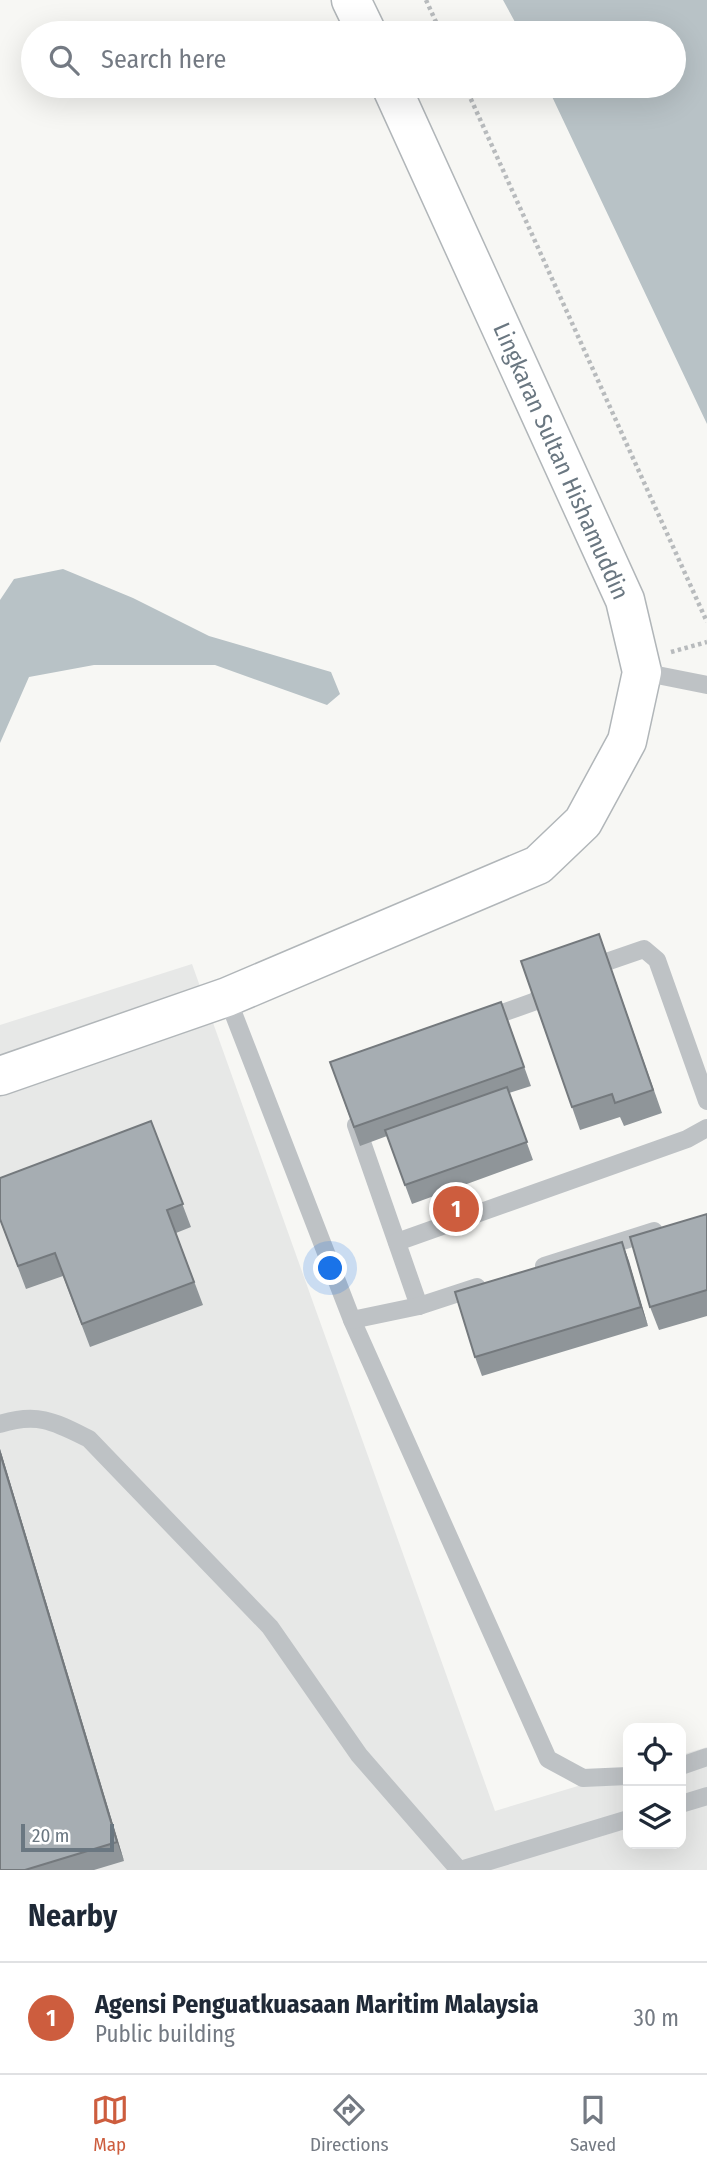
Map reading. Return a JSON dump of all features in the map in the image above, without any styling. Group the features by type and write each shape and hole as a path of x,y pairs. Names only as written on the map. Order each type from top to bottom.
{"street":[{"path":"351,0 361,21"},
{"name":"Lingkaran Sultan Hishamuddin","path":"0,1076 227,997 538,865 583,822 628,741 642,672 625,600 396,98"}],"lane":[{"path":"642,672 707,685"},
{"path":"463,1027 536,1001 548,982 644,949 657,960 707,1101"},
{"path":"227,997 352,1320 548,1759 583,1778 623,1776"},
{"path":"350,1106 419,1306"},
{"path":"397,1242 687,1139 707,1128"},
{"path":"524,1273 668,1227"},
{"path":"352,1320 419,1306 497,1281"},
{"path":"0,1424 24,1417 58,1424 89,1439 270,1627 359,1755 459,1870 623,1821"},
{"path":"686,1764 707,1757"},
{"path":"686,1802 707,1796"}],"path":[{"path":"426,0 436,21"},
{"path":"470,98 707,622"}],"shaded area":[{"path":"503,0 707,0 707,424 553,98 686,98 686,21 514,21"},
{"path":"63,569 133,598 209,636 331,672 340,694 327,705 215,665 94,665 29,677 0,743 0,600 14,579"},
{"path":"192,964 495,1811 623,1773 623,1849 686,1849 686,1753 707,1747 707,1870 0,1870 0,1025"}],"building":[{"path":"599,934 653,1090 615,1103 612,1094 572,1107 521,961"},
{"path":"501,1002 524,1067 354,1127 330,1062"},
{"path":"507,1087 527,1142 405,1185 385,1130"},
{"path":"151,1121 183,1204 167,1210 194,1282 82,1324 55,1253 18,1266 0,1219 0,1178"},
{"path":"707,1214 707,1290 650,1307 630,1237"},
{"path":"622,1242 641,1307 475,1357 455,1292"},
{"path":"0,1453 117,1842 25,1870 0,1870"}],"place":[{"name":"Agensi Penguatkuasaan Maritim Malaysia","path":"456,1209"}]}
